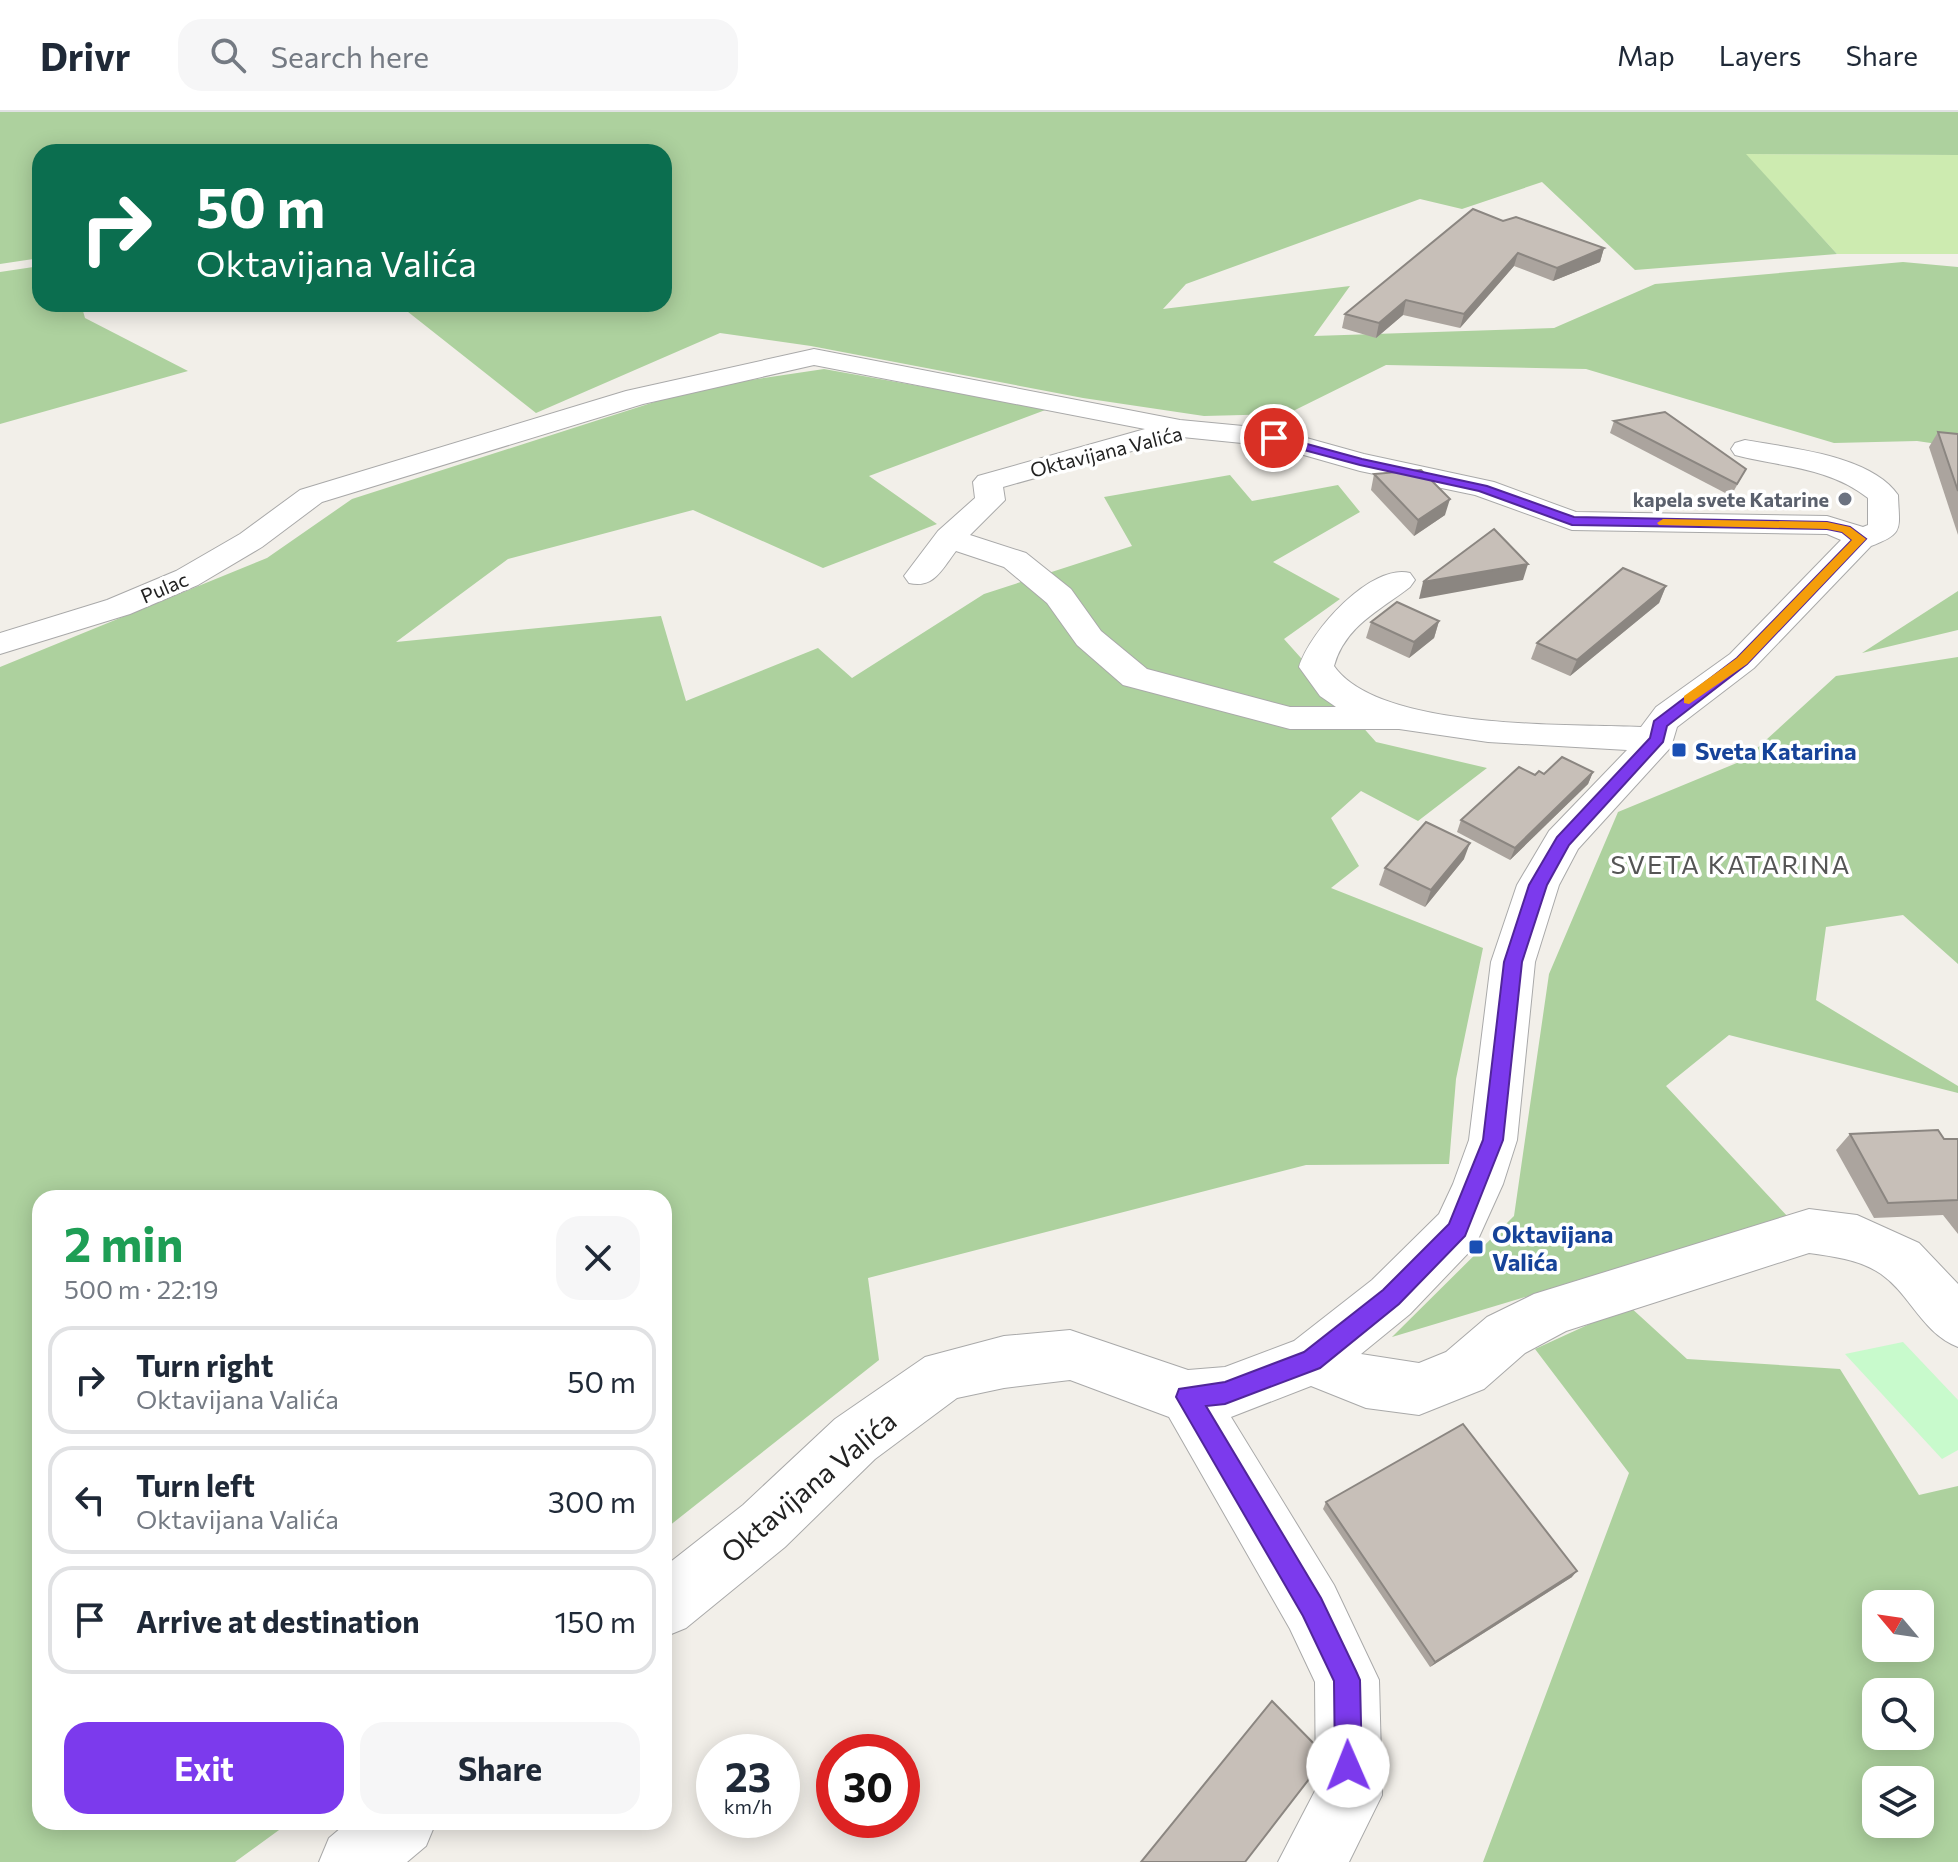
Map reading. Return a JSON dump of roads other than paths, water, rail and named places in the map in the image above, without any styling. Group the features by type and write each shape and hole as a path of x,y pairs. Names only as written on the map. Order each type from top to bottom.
{"street":[{"name":"Pulac","path":"0,644 138,599 189,578 273,526 311,496 622,400 814,357 1181,428"},
{"name":"Oktavijana Valića","path":"920,576 949,538 990,500 988,482 1181,428 1274,438 1360,462 1483,488 1572,521 1827,525 1846,529 1860,539"},
{"name":"Oktavijana Valića","path":"672,1600 764,1526 855,1439 944,1375 1004,1362 1070,1355 1188,1397 1225,1393 1312,1360 1391,1297 1457,1230 1493,1140 1513,962 1538,885 1563,841 1658,739 1659,724 1742,661 1860,539 1884,530 1883,495 1862,479 1815,464 1745,449"},
{"path":"949,538 1015,560 1059,596 1089,638 1135,677 1290,718 1394,719 1517,733 1658,739"},
{"path":"1394,719 1336,692 1316,667 1321,644 1343,618 1399,580"},
{"path":"1312,1360 1366,1382 1419,1389 1465,1371 1506,1335 1553,1311 1809,1231 1857,1237 1901,1259 1958,1322"},
{"path":"1188,1397 1312,1607 1347,1680 1349,1795 1312,1862"},
{"path":"353,1862 392,1830"}],"place":[{"name":"kapela svete Katarine","path":"1845,499"},
{"name":"Sveta Katarina","path":"1679,750"},
{"name":"Oktavijana Valića","path":"1476,1247"}],"district":[{"name":"SVETA KATARINA","path":"1731,863"}]}
